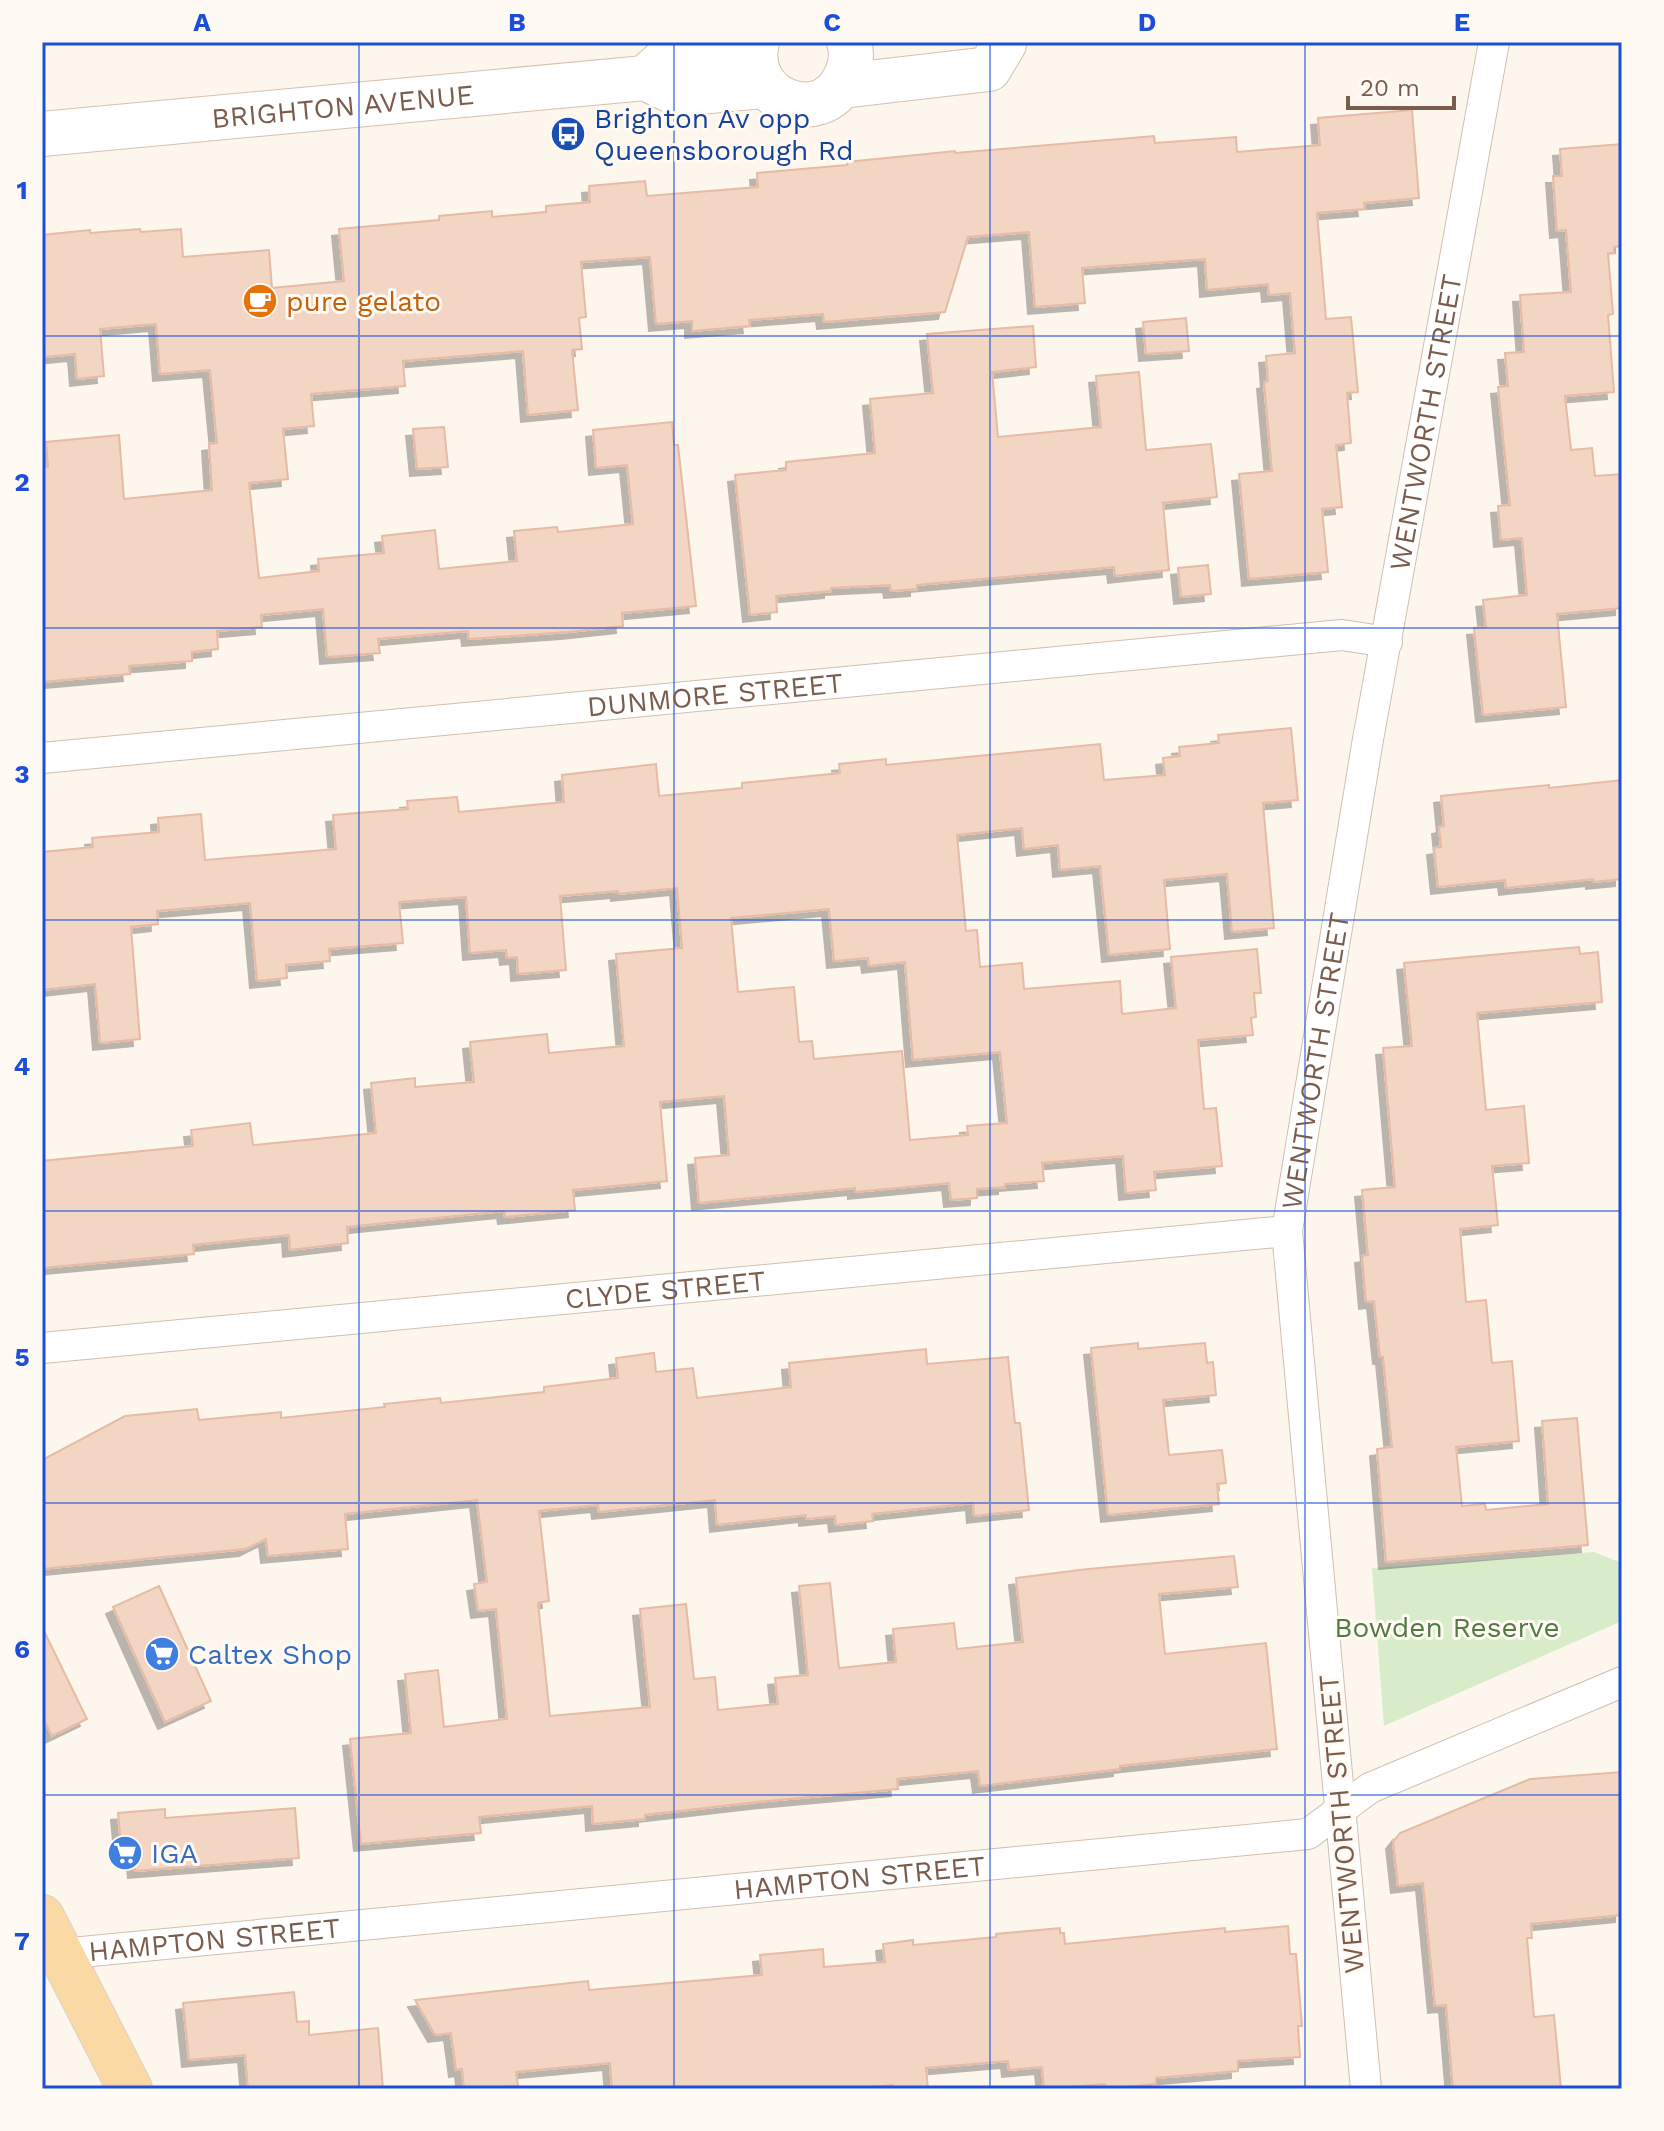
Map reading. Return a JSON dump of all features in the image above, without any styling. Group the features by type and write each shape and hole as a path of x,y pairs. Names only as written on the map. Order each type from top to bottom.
{"main road":[{"path":"759,58 775,96 803,105 831,96 842,86 851,61 849,42"},
{"path":"842,86 989,69 1010,43"},
{"name":"BRIGHTON AVENUE","path":"42,134 645,78 678,94 759,58"},
{"path":"52,1936 130,2089"}],"street":[{"name":"WENTWORTH STREET","path":"1366,2089 1287,1231 1364,760 1494,42"},
{"name":"DUNMORE STREET","path":"42,758 1342,635 1387,642"},
{"name":"CLYDE STREET","path":"42,1348 1287,1231"},
{"name":"HAMPTON STREET","path":"52,1936 1308,1834 1370,1788 1622,1682"}],"green space":[{"name":"Bowden Reserve","path":"1594,1552 1622,1563 1622,1621 1384,1726 1372,1568"}],"building":[{"path":"1412,110 1419,198 1364,203 1365,209 1317,213 1326,319 1351,317 1358,392 1347,393 1351,443 1336,445 1342,507 1322,509 1328,572 1249,579 1239,474 1272,471 1264,382 1268,381 1266,356 1295,353 1290,293 1269,295 1268,284 1207,290 1205,259 1082,268 1085,303 1035,307 1029,232 968,237 945,312 824,322 823,314 749,320 750,326 692,331 692,321 656,324 650,257 581,262 586,317 579,318 582,349 572,350 578,410 528,415 523,351 403,361 405,386 311,394 314,426 283,429 288,479 249,483 259,578 319,571 318,559 384,553 382,536 435,530 439,569 517,561 514,531 557,527 558,532 633,524 627,465 596,468 593,430 672,422 674,445 678,445 696,606 622,613 623,626 568,632 469,639 468,631 378,639 380,653 327,657 323,609 261,615 262,627 217,631 218,649 192,652 192,661 129,666 130,674 42,682 42,467 48,467 46,442 119,435 124,499 212,490 209,444 217,443 210,370 160,374 156,324 100,329 104,376 77,379 75,354 45,357 42,235 90,230 90,233 181,229 183,257 269,250 272,288 344,281 339,229 439,220 439,216 492,211 492,217 546,212 546,206 590,202 589,186 645,181 647,196 758,187 757,173 955,151 1154,136 1155,143 1236,137 1237,152 1320,145 1318,118"},
{"path":"1622,144 1622,246 1614,247 1614,253 1608,253 1613,314 1608,315 1614,392 1565,396 1571,450 1592,448 1595,476 1622,474 1622,608 1557,614 1566,707 1483,715 1474,628 1486,627 1483,600 1527,595 1522,538 1501,540 1498,506 1510,505 1498,387 1508,386 1505,353 1524,352 1520,295 1571,292 1566,230 1557,231 1553,176 1562,176 1560,149"},
{"path":"1186,318 1189,351 1146,354 1143,322"},
{"path":"1033,326 1036,367 992,372 998,437 1101,427 1096,376 1139,372 1146,450 1211,444 1217,497 1163,503 1169,570 1115,576 1114,567 917,585 917,589 891,591 890,585 831,588 831,591 776,596 777,612 750,615 735,475 786,470 786,462 875,453 870,399 933,393 927,334"},
{"path":"444,427 448,467 417,469 413,429"},
{"path":"1208,565 1211,594 1181,597 1178,568"},
{"path":"1291,728 1298,800 1263,803 1274,928 1232,932 1227,874 1164,880 1170,949 1109,955 1100,866 1060,870 1058,845 1024,849 1022,828 957,835 966,931 977,930 980,967 1022,963 1024,989 1120,981 1122,1014 1176,1008 1171,957 1257,949 1261,993 1254,993 1256,1017 1251,1018 1253,1035 1198,1040 1204,1109 1216,1108 1222,1166 1154,1172 1156,1190 1126,1193 1123,1156 1042,1163 1044,1181 977,1189 977,1198 951,1200 949,1183 855,1192 855,1188 699,1203 695,1158 729,1155 724,1096 660,1102 667,1181 573,1190 575,1210 505,1217 504,1211 347,1227 348,1243 290,1250 289,1235 193,1245 194,1254 42,1268 42,1161 193,1146 191,1130 250,1123 253,1145 376,1133 371,1083 415,1078 415,1087 474,1082 470,1042 547,1034 549,1053 624,1046 616,954 682,948 677,888 560,896 566,970 518,974 517,957 507,958 506,950 470,953 466,897 399,902 403,943 329,949 330,961 286,965 287,978 257,981 250,903 157,911 158,924 131,927 140,1039 100,1043 95,984 42,990 42,852 93,847 92,838 159,832 158,818 201,814 205,860 336,849 333,815 408,809 407,801 457,797 459,812 564,802 562,775 656,764 659,796 742,788 742,783 840,773 839,764 886,759 886,765 1100,744 1104,780 1165,775 1163,758 1180,756 1179,747 1219,743 1218,735","holes":["829,909 834,961 868,958 869,966 905,962 913,1060 1000,1052 1007,1123 967,1126 968,1135 910,1140 902,1051 814,1059 812,1041 799,1042 794,987 738,992 731,918"]},
{"path":"1622,780 1622,879 1506,888 1505,880 1438,887 1434,848 1441,847 1439,827 1444,826 1441,796"},
{"path":"1579,947 1580,954 1598,952 1602,1002 1477,1013 1486,1110 1524,1106 1529,1163 1492,1166 1498,1225 1460,1229 1466,1302 1486,1300 1492,1363 1512,1361 1519,1441 1456,1447 1462,1506 1485,1504 1486,1510 1548,1504 1542,1421 1577,1418 1588,1545 1386,1562 1377,1449 1392,1447 1374,1301 1366,1302 1362,1256 1368,1255 1362,1190 1395,1187 1383,1048 1412,1046 1404,963"},
{"path":"1138,1343 1138,1349 1205,1343 1207,1363 1213,1362 1216,1395 1163,1400 1169,1455 1222,1450 1226,1483 1217,1484 1219,1504 1108,1515 1091,1348"},
{"path":"926,1349 927,1364 1008,1357 1015,1423 1020,1423 1029,1510 974,1516 973,1503 872,1514 873,1521 836,1525 835,1516 806,1519 806,1515 717,1525 715,1500 599,1512 598,1505 539,1511 549,1601 538,1603 550,1716 650,1707 640,1609 686,1604 694,1679 715,1677 718,1710 778,1704 775,1678 808,1675 799,1586 830,1583 839,1668 896,1662 893,1629 954,1623 957,1649 1023,1642 1016,1578 1234,1556 1238,1587 1159,1594 1165,1654 1266,1643 1277,1749 1120,1766 1120,1769 980,1786 978,1771 897,1779 898,1789 757,1802 593,1824 592,1806 479,1817 481,1833 361,1844 350,1739 411,1733 405,1674 438,1670 444,1727 507,1719 496,1609 478,1611 474,1584 487,1582 477,1500 345,1514 348,1549 268,1556 266,1539 246,1549 42,1569 42,1460 125,1416 197,1409 199,1420 281,1412 281,1418 440,1398 441,1403 544,1392 544,1387 618,1378 616,1358 654,1353 656,1372 693,1368 697,1398 791,1387 789,1363"},
{"name":"Caltex Shop","path":"159,1586 211,1701 165,1722 113,1607"},
{"path":"42,1627 87,1719 52,1736 42,1716"},
{"path":"1622,1772 1622,1915 1531,1924 1532,1938 1527,1938 1534,2017 1554,2015 1561,2089 1453,2089 1446,2005 1435,2006 1423,1883 1398,1886 1393,1842 1400,1833 1530,1779"},
{"path":"295,1808 299,1858 135,1871 132,1844 121,1845 118,1813 165,1809 165,1818"},
{"path":"1288,1926 1290,1954 1296,1954 1302,2026 1298,2026 1300,2057 1238,2061 1238,2071 1156,2078 1156,2084 1106,2089 1105,2084 1044,2089 1042,2067 1009,2070 1008,2061 926,2068 928,2089 893,2089 893,2085 850,2089 612,2089 610,2063 516,2072 518,2086 464,2089 462,2069 456,2070 451,2033 435,2035 415,2000 588,1981 589,1990 762,1975 760,1955 823,1949 824,1967 885,1962 883,1944 913,1940 913,1945 1060,1928 1065,1944 1225,1928 1225,1932"},
{"path":"294,1992 297,2022 309,2021 309,2035 378,2028 383,2089 248,2089 245,2055 189,2060 183,2003"}],"place":[{"name":"Brighton Av opp Queensborough Rd","path":"568,134"},
{"name":"pure gelato","path":"260,301"},
{"name":"Caltex Shop","path":"162,1654"},
{"name":"IGA","path":"125,1853"}]}
